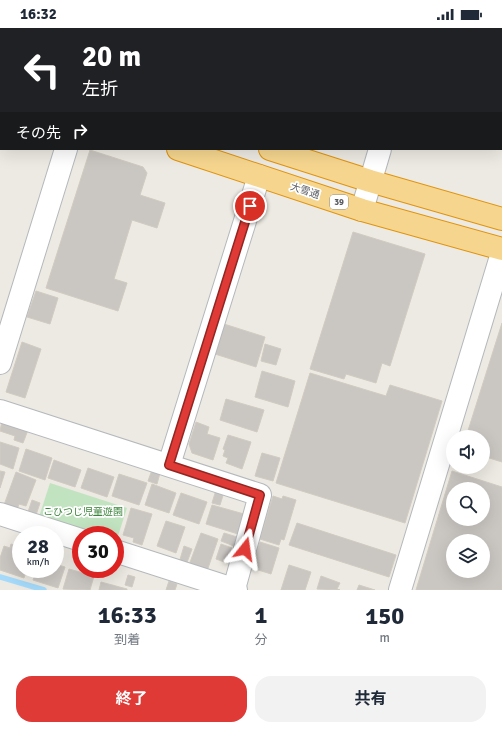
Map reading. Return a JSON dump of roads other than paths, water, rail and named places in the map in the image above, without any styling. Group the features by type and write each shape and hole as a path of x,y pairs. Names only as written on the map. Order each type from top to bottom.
{"highway":[{"name":"大雪通","path":"181,150 362,210 502,248"},
{"path":"273,150 370,181 502,219"}],"street":[{"path":"0,363 66,150"},
{"path":"362,210 380,150"},
{"path":"169,465 259,176"},
{"path":"400,590 502,253"},
{"path":"0,411 260,495 235,590 124,554"},
{"path":"0,514 72,537"}],"waterway":[{"path":"0,577 44,590"}],"park label":[{"name":"こひつじ児童遊園","path":"83,512"}]}
